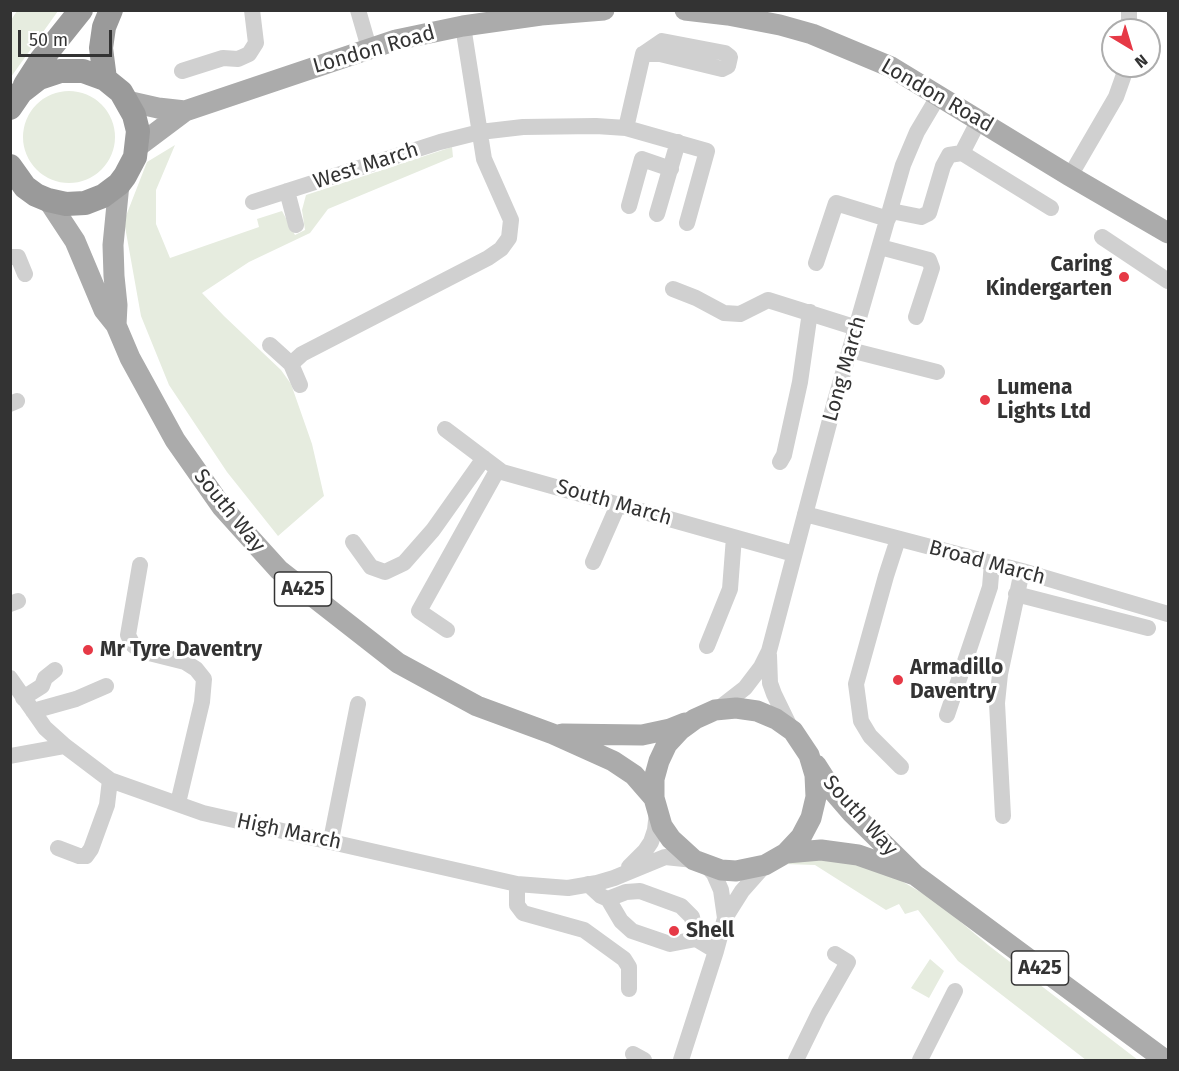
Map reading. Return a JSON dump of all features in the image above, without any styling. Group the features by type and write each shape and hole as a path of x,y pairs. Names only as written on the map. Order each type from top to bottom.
{"highway":[{"path":"16,100 41,60 81,10"},
{"path":"105,79 101,48 104,27 111,10"},
{"path":"10,166 18,184 48,200 66,204 86,203 103,196 119,184 131,167 137,147 138,131 134,115 127,101 105,79 83,71 60,71 39,78 16,100"}],"main road":[{"name":"London Road","path":"137,147 185,111 369,48 463,26 541,15 604,10"},
{"name":"London Road","path":"685,10 783,18 812,34 891,67 1168,233"},
{"name":"London Road","path":"127,101 185,111"},
{"name":"South Way","path":"116,325 113,245 119,184"},
{"name":"South Way","path":"48,200 75,241 104,310 116,325 130,358 175,440 222,507 279,570 398,663 477,706 553,734 621,765 634,775 656,805"},
{"path":"736,708 757,711 776,719 793,731 809,754 816,775 816,797 812,818 801,837 786,853 765,865 736,871 700,863 671,839 662,826 656,805 654,779 663,753 680,730 695,719 715,711 736,708"},
{"name":"South Way","path":"553,734 642,735 670,729 695,719"},
{"name":"South Way","path":"809,754 832,790 851,812 915,875 1165,1060"},
{"name":"South Way","path":"786,853 805,850 839,852 868,858 915,875"}],"street":[{"path":"182,71 223,58 238,59 249,54 256,43 252,10"},
{"path":"358,10 369,48"},
{"path":"291,364 302,354 488,258 501,249 509,238 511,220 484,159 463,26"},
{"path":"626,128 643,54"},
{"path":"1070,176 1116,97 1123,78"},
{"name":"Long March","path":"715,711 745,688 757,673 769,651 850,350 903,165 917,132 939,95"},
{"path":"962,153 980,120"},
{"name":"West March","path":"253,202 440,142 480,132 523,127 626,128 707,151 687,223"},
{"path":"657,214 678,142"},
{"path":"816,263 836,203 890,215 921,217 929,213 943,166 950,155 962,153 1051,208"},
{"path":"629,206 642,159 671,169"},
{"path":"287,191 296,225"},
{"path":"1102,237 1168,281"},
{"path":"880,247 929,260 932,268 916,317"},
{"path":"10,257 18,257 26,274"},
{"path":"673,289 724,313 740,314 768,300 857,327"},
{"path":"780,462 784,455 800,382 810,312"},
{"path":"270,345 291,364 300,385"},
{"path":"850,350 937,372"},
{"name":"South March","path":"445,429 502,472 794,554"},
{"path":"353,542 371,567 385,572 404,563 433,530 484,458"},
{"path":"447,630 419,611 498,469"},
{"path":"593,562 618,505"},
{"name":"Broad March","path":"805,514 1022,571 1168,614"},
{"path":"707,646 730,589 734,537"},
{"path":"898,539 856,684 861,722 870,736 901,768"},
{"path":"946,715 990,587 992,563"},
{"path":"140,565 128,634 132,645 141,651 185,663 195,669 204,679 202,702 178,803"},
{"path":"1003,816 997,703 1000,674 1022,571"},
{"path":"1017,594 1148,628"},
{"name":"Long March","path":"769,651 770,683 793,731"},
{"path":"28,704 42,686 45,678 55,670"},
{"name":"High March","path":"10,678 45,728 110,780 203,813 331,840 517,884 568,888 614,878 665,857 700,863"},
{"path":"28,704 76,699 106,686"},
{"path":"331,840 358,704"},
{"path":"10,756 65,746"},
{"path":"57,848 79,856 86,856 91,849 107,805 110,780"},
{"name":"High March","path":"614,878 645,851 655,830 656,805"},
{"path":"700,863 714,874 721,890 725,918"},
{"path":"681,1060 725,918 742,891 765,865"},
{"path":"517,884 517,905 524,913 584,930 624,959 629,967 629,989"},
{"path":"588,884 601,897 608,900 621,921 632,931 670,944 696,939 716,951"},
{"path":"608,900 626,892 640,891 681,906 692,917 696,939"},
{"path":"796,1060 842,958"},
{"path":"920,1060 935,1046 955,992"}],"shaded area":[{"path":"17,11 58,11 11,77 11,20"},
{"path":"69,91 87,94 102,104 112,119 115,137 112,155 102,170 87,180 69,183 51,180 36,170 26,155 23,137 26,119 36,104 51,94"},
{"path":"175,145 156,190 156,224 170,258 259,227 257,219 282,211 295,235 305,230 302,210 306,195 452,147 453,157 328,209 310,233 249,262 202,293 281,370 291,384 312,444 324,496 278,536 227,472 169,385 141,316 124,221 147,162"},
{"path":"818,854 879,868 936,901 988,945 1138,1060 1086,1060 958,961 918,910 905,914 899,904 886,910 815,865 785,864"},
{"path":"930,959 944,971 929,998 911,988"}],"place":[{"name":"Caring Kindergarten","path":"1124,277"},
{"name":"Lumena Lights Ltd","path":"985,400"},
{"name":"Mr Tyre Daventry","path":"88,650"},
{"name":"Armadillo Daventry","path":"898,680"},
{"name":"Shell","path":"674,931"}]}
